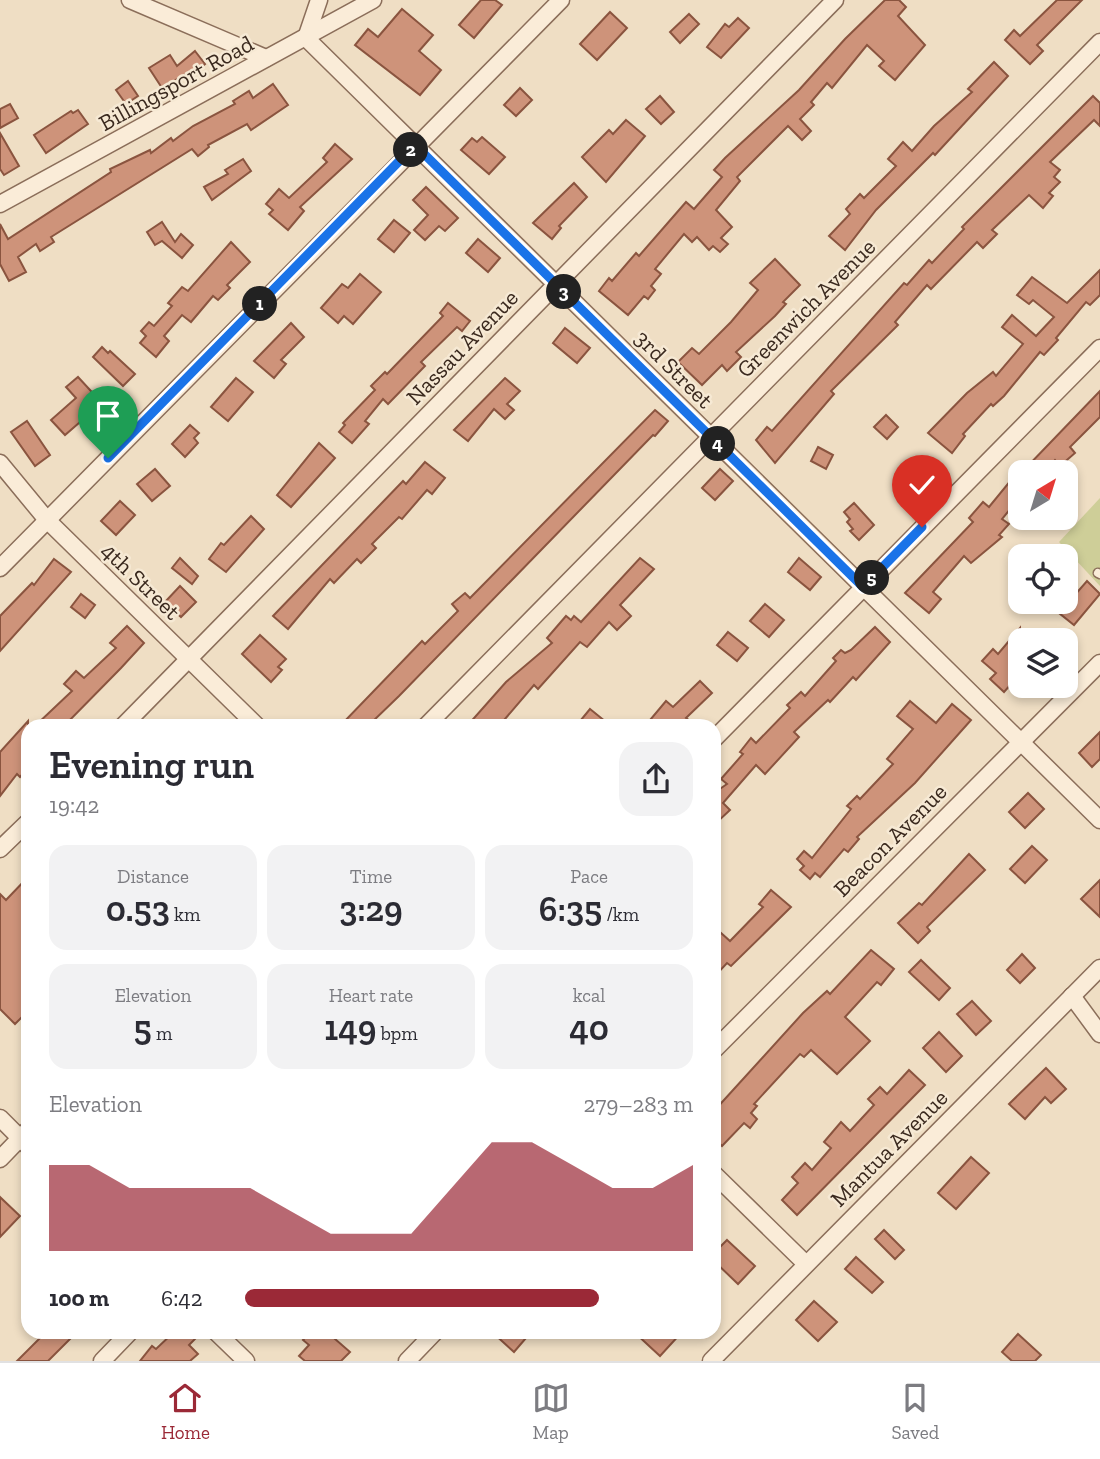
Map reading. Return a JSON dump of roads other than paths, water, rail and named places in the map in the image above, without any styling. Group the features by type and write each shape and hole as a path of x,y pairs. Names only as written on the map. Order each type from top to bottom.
{"street":[{"path":"130,0 267,58"},
{"path":"306,38 319,0"},
{"name":"Billingsport Road","path":"0,204 373,0"},
{"path":"0,568 561,0"},
{"name":"Nassau Avenue","path":"130,719 835,0"},
{"name":"3rd Street","path":"306,38 1100,820"},
{"name":"Greenwich Avenue","path":"433,719 1100,41"},
{"path":"721,731 1100,348"},
{"name":"4th Street","path":"0,463 47,520 250,719"},
{"name":"Beacon Avenue","path":"721,1043 1019,741 1100,663"},
{"path":"0,849 21,829"},
{"name":"Mantua Avenue","path":"711,1361 1100,968"},
{"path":"1072,996 1100,1034"},
{"path":"0,1118 21,1135"},
{"path":"0,1159 21,1141"},
{"path":"721,1181 806,1264"},
{"path":"102,1361 124,1339"},
{"path":"223,1339 246,1361"},
{"path":"407,1361 428,1339"}]}
